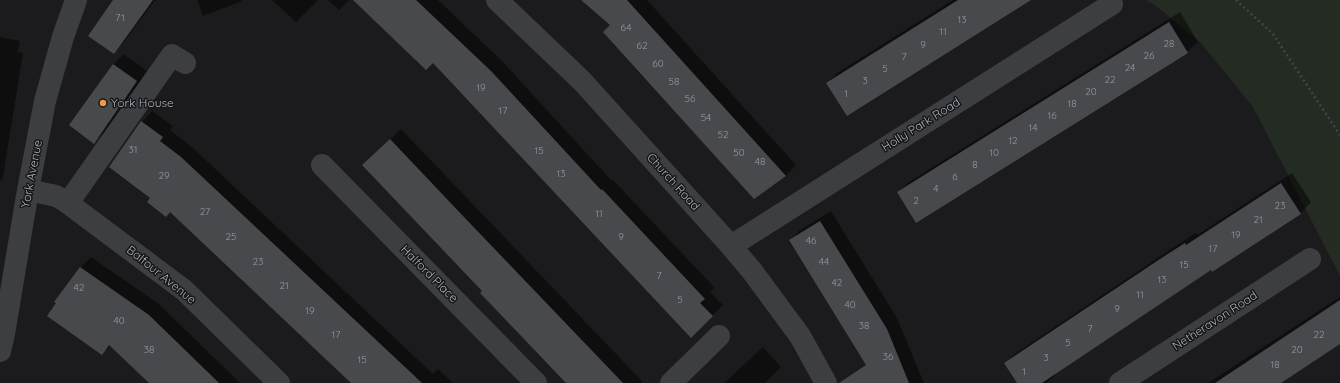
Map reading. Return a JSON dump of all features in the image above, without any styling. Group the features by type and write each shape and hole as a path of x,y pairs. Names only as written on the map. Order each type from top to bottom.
{"street":[{"name":"York Avenue","path":"0,351 45,101 63,37 76,0"},
{"name":"Church Road","path":"497,0 582,81 731,246 752,271 800,336 826,383"},
{"name":"Holly Park Road","path":"731,246 1112,4"},
{"path":"67,202 172,55 185,63"},
{"name":"Halford Place","path":"322,165 536,383"},
{"name":"Balfour Avenue","path":"28,190 56,196 67,202 184,290 279,383"},
{"name":"Netheravon Road","path":"1120,383 1310,259"},
{"path":"671,383 719,336"}],"path":[{"path":"1236,0 1273,34 1340,135"}],"shaded area":[{"path":"1146,0 1340,0 1340,276 1253,107 1201,43 1156,6"}],"building":[{"path":"113,0 153,0 114,54 88,36"},
{"path":"353,0 416,0 491,71 601,190 602,189 705,299 700,303 713,316 691,338 433,63 426,70"},
{"path":"581,0 627,0 786,176 754,199 603,32 610,25"},
{"path":"958,0 1031,0 847,116 826,83"},
{"path":"1169,22 1188,53 916,223 897,192"},
{"name":"York House","path":"113,64 137,81 94,144 69,125"},
{"path":"141,121 163,137 160,141 181,157 422,383 351,383 170,212 166,217 147,202 150,198 109,167"},
{"path":"390,139 623,383 566,383 480,293 482,291 362,165"},
{"path":"1281,183 1301,214 1212,272 1211,270 1042,383 1017,383 1004,363 1163,257 1185,243 1186,245"},
{"path":"820,221 887,329 909,383 839,383 866,365 789,240"},
{"path":"80,267 149,315 219,383 149,383 109,345 102,355 47,316 56,303 54,302"},
{"path":"1340,300 1340,344 1281,383 1215,383"}],"place":[{"name":"York House","path":"103,103"}]}
